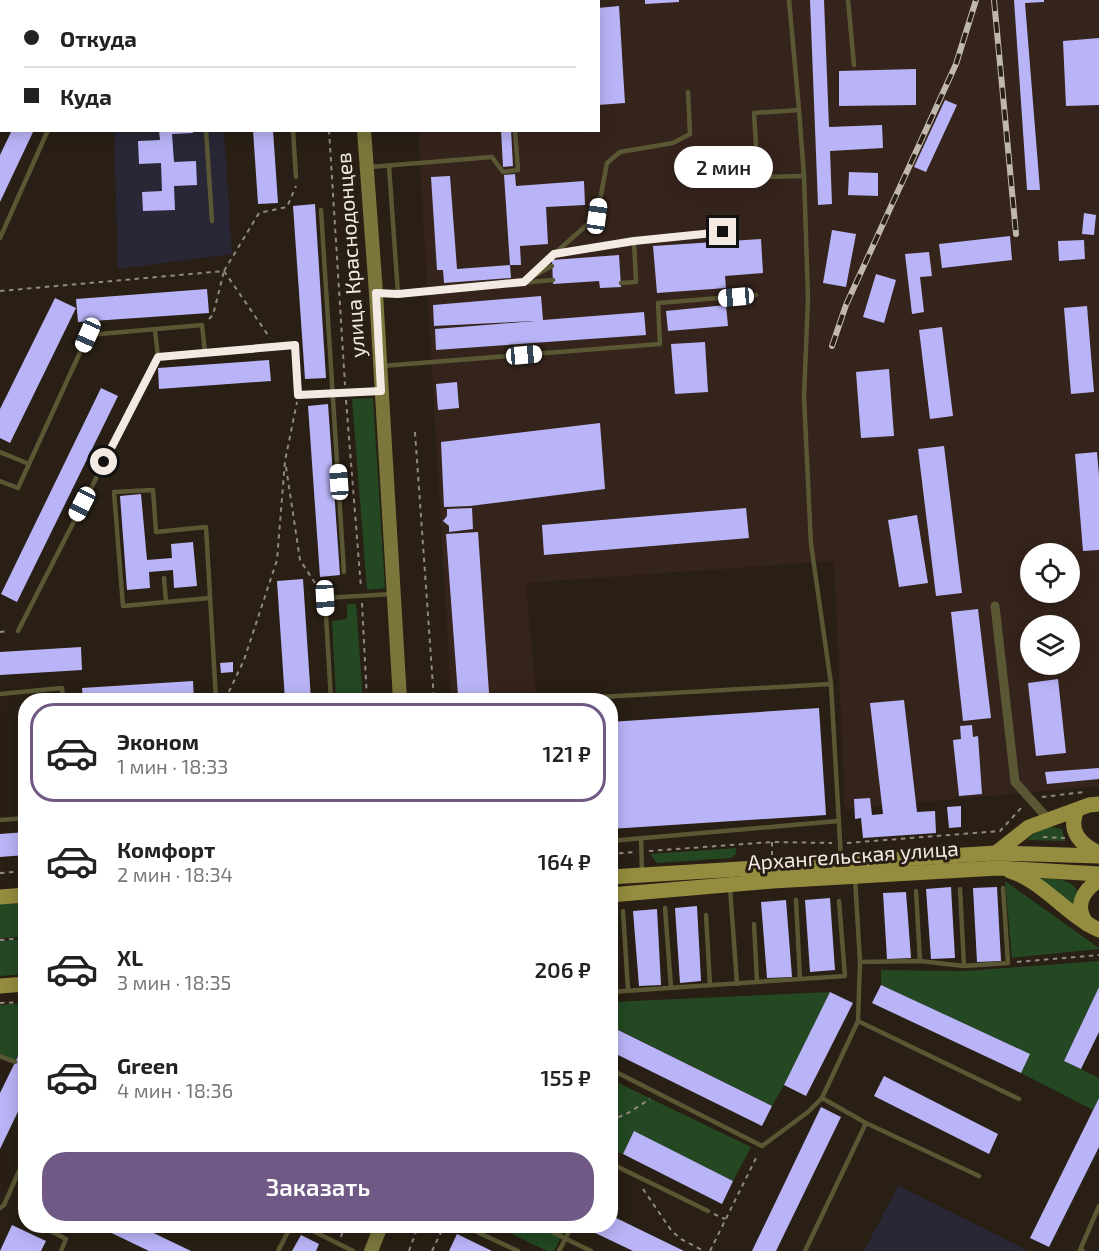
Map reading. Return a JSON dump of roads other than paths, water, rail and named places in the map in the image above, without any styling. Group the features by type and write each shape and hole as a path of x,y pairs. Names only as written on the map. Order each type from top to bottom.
{"main road":[{"name":"улица Краснодонцев","path":"364,132 400,693"},
{"path":"1093,927 997,861 1029,827 1089,805 1095,798"},
{"path":"1077,810 1073,817 1077,837 1099,855"},
{"name":"Архангельская улица","path":"618,877 842,863 997,861 1099,855"},
{"name":"Архангельская улица","path":"618,894 855,876 997,861 1099,874"},
{"path":"1093,927 1080,913 1081,899 1086,890 1099,879"},
{"path":"0,897 18,896"},
{"path":"0,986 18,985"},
{"path":"371,1251 378,1233"}],"street":[{"path":"995,606 1015,782 1049,820"}],"lane":[{"path":"789,0 804,176 808,298 804,397 810,532 831,684 842,863"},
{"path":"848,0 854,65"},
{"path":"524,282 597,216 606,163 620,152 673,143 690,134 688,92"},
{"path":"800,110 754,113 758,177 804,176"},
{"path":"0,238 47,132"},
{"path":"206,132 212,221"},
{"path":"293,132 296,177"},
{"path":"367,167 492,157 502,172 519,170 515,132"},
{"path":"389,165 398,294"},
{"path":"321,210 345,572"},
{"path":"554,254 634,241 723,232"},
{"path":"621,283 636,282 634,241"},
{"path":"524,282 552,266"},
{"path":"376,293 398,294 553,280"},
{"path":"380,366 660,344 658,303 756,295"},
{"path":"0,481 18,488 88,335 202,325 205,352"},
{"path":"18,631 158,357 155,330"},
{"path":"158,357 295,345 298,395 381,391"},
{"path":"0,452 29,464"},
{"path":"210,598 123,606 114,492 153,490 156,532 206,527 216,693"},
{"path":"164,578 166,602"},
{"path":"331,693 325,598 394,594"},
{"path":"618,696 831,684"},
{"path":"0,694 62,688 62,693"},
{"path":"0,820 18,819"},
{"path":"618,840 838,821"},
{"path":"641,838 643,875"},
{"path":"618,1073 762,1146 808,1112 822,1098 858,1021 860,962 855,876"},
{"path":"730,885 737,984"},
{"path":"860,962 920,962 964,966 1008,963 1003,888"},
{"path":"960,889 964,966"},
{"path":"916,891 920,962"},
{"path":"796,900 800,978"},
{"path":"618,991 845,976 839,901"},
{"path":"665,908 671,987"},
{"path":"623,911 628,990"},
{"path":"706,915 710,985"},
{"path":"754,924 758,982"},
{"path":"858,1021 1020,1099"},
{"path":"0,1056 15,1062"},
{"path":"822,1098 866,1123 980,1176"},
{"path":"805,1251 866,1123"},
{"path":"618,1167 708,1211"},
{"path":"0,1208 4,1205 18,1173"},
{"path":"1083,1251 1080,1250 1099,1206"},
{"path":"54,1233 66,1239 61,1251"},
{"path":"278,1251 287,1233"},
{"path":"317,1233 354,1251"},
{"path":"485,1233 519,1251"},
{"path":"554,1233 591,1251"},
{"path":"559,1251 569,1233"}],"railway":[{"path":"832,346 846,305 956,64 976,0"},
{"path":"994,0 1016,234"}]}
